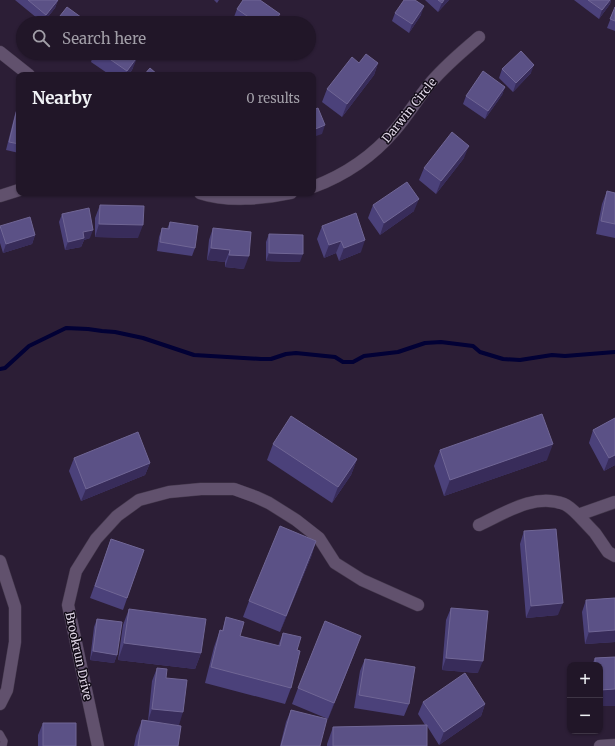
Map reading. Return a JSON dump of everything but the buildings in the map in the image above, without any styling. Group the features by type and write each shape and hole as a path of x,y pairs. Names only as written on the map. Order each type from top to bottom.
{"street":[{"name":"Darwin Circle","path":"316,186 361,162 380,146 396,129 428,86 444,68 479,37"},
{"path":"0,52 25,72"},
{"path":"0,196 16,191"},
{"path":"215,196 225,198 255,198 269,196"},
{"name":"Brookrun Drive","path":"98,746 68,605 76,571 96,539 117,516 139,500 169,492 201,489 234,489 256,497 269,503 296,520 319,538 335,563 362,580 418,605"},
{"path":"479,525 522,505 545,500 564,504 578,515 595,533 608,552 615,556"},
{"path":"578,515 615,502"},
{"path":"0,560 15,607 15,642 7,690 0,704"},
{"path":"600,746 615,746"}],"lane":[{"path":"0,734 4,741 3,746"}],"waterway":[{"path":"0,369 5,368 29,346 66,328 115,332 143,338 194,355 261,359 271,359 286,354 296,353 335,357 343,362 353,362 364,356 398,352 425,343 441,342 473,346 480,352 503,359 520,360 552,355 565,356 615,352"}]}
